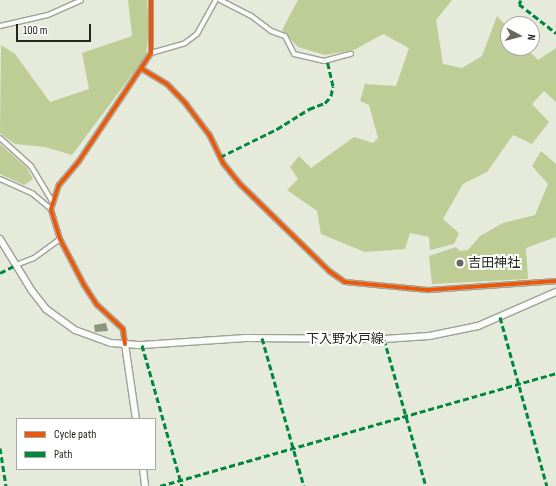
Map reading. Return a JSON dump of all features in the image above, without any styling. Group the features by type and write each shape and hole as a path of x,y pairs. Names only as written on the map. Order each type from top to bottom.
{"main road":[{"name":"下入野水戸線","path":"0,239 40,302 62,322 94,338 125,344 246,338 384,339 434,336 478,326 556,292"},
{"path":"125,344 136,418"},
{"path":"143,470 145,486"}],"street":[{"path":"0,26 48,15 81,0"},
{"path":"125,344 123,329 91,296 60,239 51,209 52,201 59,185 142,69 151,53 151,0"},
{"path":"151,53 185,43 197,34 216,0"},
{"path":"220,0 250,15 271,31 285,36 294,54 324,61 351,54"},
{"path":"142,69 158,78 178,94 209,134 223,163 241,185 342,280 353,284 428,290 556,281"},
{"path":"0,138 31,166 52,201"},
{"path":"0,180 33,194 51,209"},
{"path":"16,265 34,258 60,239"}],"green space":[{"path":"128,0 147,0 149,27 146,56 72,155 45,147 15,144 0,133 1,45 15,54 50,102 89,89 82,53 132,36"},
{"path":"298,0 452,0 436,20 443,64 462,68 482,56 497,16 500,19 500,56 534,56 538,60 556,48 556,102 544,91 532,104 549,122 532,144 513,135 487,172 463,184 443,219 459,233 454,244 430,250 429,237 410,233 405,249 365,252 321,234 317,211 287,190 298,179 290,167 299,156 311,168 354,137 373,143 378,138 369,105 360,101 365,84 396,86 409,48 383,34 354,50 325,55 298,47 282,30"},
{"path":"0,144 27,168 33,179 24,185 0,174"},
{"path":"541,151 556,164 556,237 526,248 528,279 432,284 429,256 456,247 460,251 468,250 480,236 503,223 535,215 548,184 532,166"}],"building":[{"path":"106,323 108,331 95,332 94,325"}],"marked path":[{"path":"521,0 519,4 556,33"},
{"path":"220,157 277,129 309,109 325,103 331,96 333,86 327,60"},
{"path":"0,273 16,265"},
{"path":"500,317 547,486"},
{"path":"262,338 304,486"},
{"path":"384,339 426,486"},
{"path":"142,345 182,486"},
{"path":"160,486 556,373"},
{"path":"0,448 6,486"}],"cycle path":[{"path":"125,344 123,329 97,305 84,285 60,239 51,209 59,185 79,161 151,53 151,0"},
{"path":"142,69 167,84 186,104 209,134 223,163 241,185 329,271 345,282 428,290 556,281"}],"place":[{"name":"吉田神社","path":"460,263"}]}
